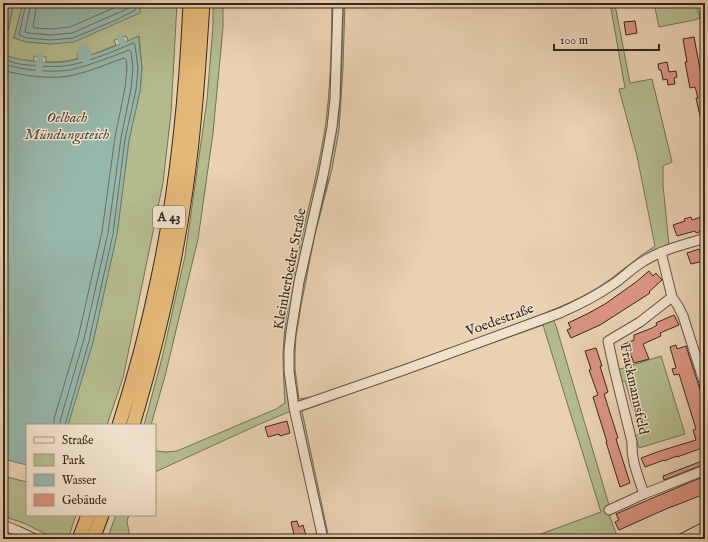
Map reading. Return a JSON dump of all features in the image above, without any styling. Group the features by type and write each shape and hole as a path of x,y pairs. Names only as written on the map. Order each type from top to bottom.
{"highway":[{"name":"A 43","path":"119,424 134,375 158,282 179,150 185,92 190,3"},
{"name":"A 43","path":"132,424 148,374 159,331 182,218 191,155 198,84 203,3"},
{"path":"79,539 88,516"},
{"path":"93,539 102,516"}],"street":[{"name":"Kleinherbeder Straße","path":"323,539 294,408 289,371 289,350 299,282 324,171 333,119 336,87 338,3"},
{"name":"Voedestraße","path":"294,408 404,370 560,313 578,305 613,285 643,261 661,252 705,238"},
{"path":"661,252 672,297 683,316 705,385"},
{"name":"Frackmannsfeld","path":"644,494 634,464 632,442 608,341 640,322 672,297"},
{"path":"609,510 644,494 705,470"},
{"path":"3,525 35,539"}],"green space":[{"path":"14,3 23,3 14,38 26,42 52,44 139,13 141,3 177,3 171,113 163,183 123,378 107,424 68,424 93,342 117,234 129,140 140,91 142,68 139,36 128,41 126,36 114,40 116,45 91,55 89,50 77,53 78,58 59,62 46,62 46,57 34,56 34,61 16,59 3,54 3,31 7,34"},
{"path":"213,3 223,3 223,27 213,133 198,239 165,376 151,424 144,424 162,358 185,256 207,100 213,25"},
{"path":"332,3 345,3 339,130 332,169 315,234 296,337 295,369 299,399 312,397 404,365 558,308 602,285 655,246 637,156 619,89 625,88 610,3 618,3 615,5 630,83 652,79 672,162 663,166 663,185 669,245 610,283 551,314 556,326 609,505 610,517 618,539 548,539 546,535 534,539 527,539 601,512 543,325 302,411 329,539 319,539 291,411 156,472 156,451 177,451 276,409 285,403 283,354 288,303 298,252 316,176 327,115"},
{"path":"654,3 696,3 700,18 659,27"},
{"path":"661,356 685,434 639,448 635,436 640,434 625,381 620,382 617,370"},
{"path":"3,476 26,482 26,516 76,516 68,539 55,539 26,524 3,516"},
{"path":"116,516 129,516 127,521 130,539 107,539"}],"water":[{"path":"3,3 14,3 7,34 3,31"},
{"path":"23,3 141,3 140,13 74,42 52,44 26,42 14,38"},
{"name":"Oelbach Mündungsteich","path":"139,36 142,68 140,91 129,140 117,234 93,342 68,424 26,424 26,465 3,459 3,54 30,61 65,62 114,47"}],"building":[{"path":"635,21 637,33 626,35 624,22"},
{"path":"694,37 704,97 705,96 705,129 703,129 695,87 690,88 685,62 687,62 683,39"},
{"path":"667,62 669,72 676,71 677,77 674,78 675,84 668,85 667,79 663,80 661,70 659,70 658,64"},
{"path":"704,216 705,230 677,236 673,225 685,221 684,219 691,217 692,220"},
{"path":"699,249 703,261 691,264 687,253"},
{"path":"649,271 653,276 656,273 662,280 649,292 650,293 600,325 571,338 567,330 571,328 568,323 605,304"},
{"path":"674,315 679,325 660,333 661,336 643,344 649,359 634,363 630,353 626,355 622,345 634,340 634,335 652,328 657,325 656,323"},
{"path":"676,345 677,349 686,346 705,405 705,447 645,467 641,458 696,440 693,430 696,429 679,374 674,375 672,369 676,368 670,347"},
{"path":"596,348 608,392 604,394 630,483 620,487 593,397 598,395 589,370 591,369 585,351"},
{"path":"287,421 290,433 268,437 265,427"},
{"path":"702,461 703,463 705,462 705,464 664,480 663,476"},
{"path":"705,476 705,488 700,490 702,495 619,530 615,522 619,520 616,514"},
{"path":"297,521 299,527 303,525 307,539 295,539 291,522"}],"waterway":[{"path":"337,124 340,103 343,3"},
{"path":"120,38 123,43"},
{"path":"83,51 85,56"},
{"path":"39,69 40,56"},
{"path":"328,174 336,130"},
{"path":"315,231 328,180"}],"tram line":[{"path":"670,539 705,521"}]}
